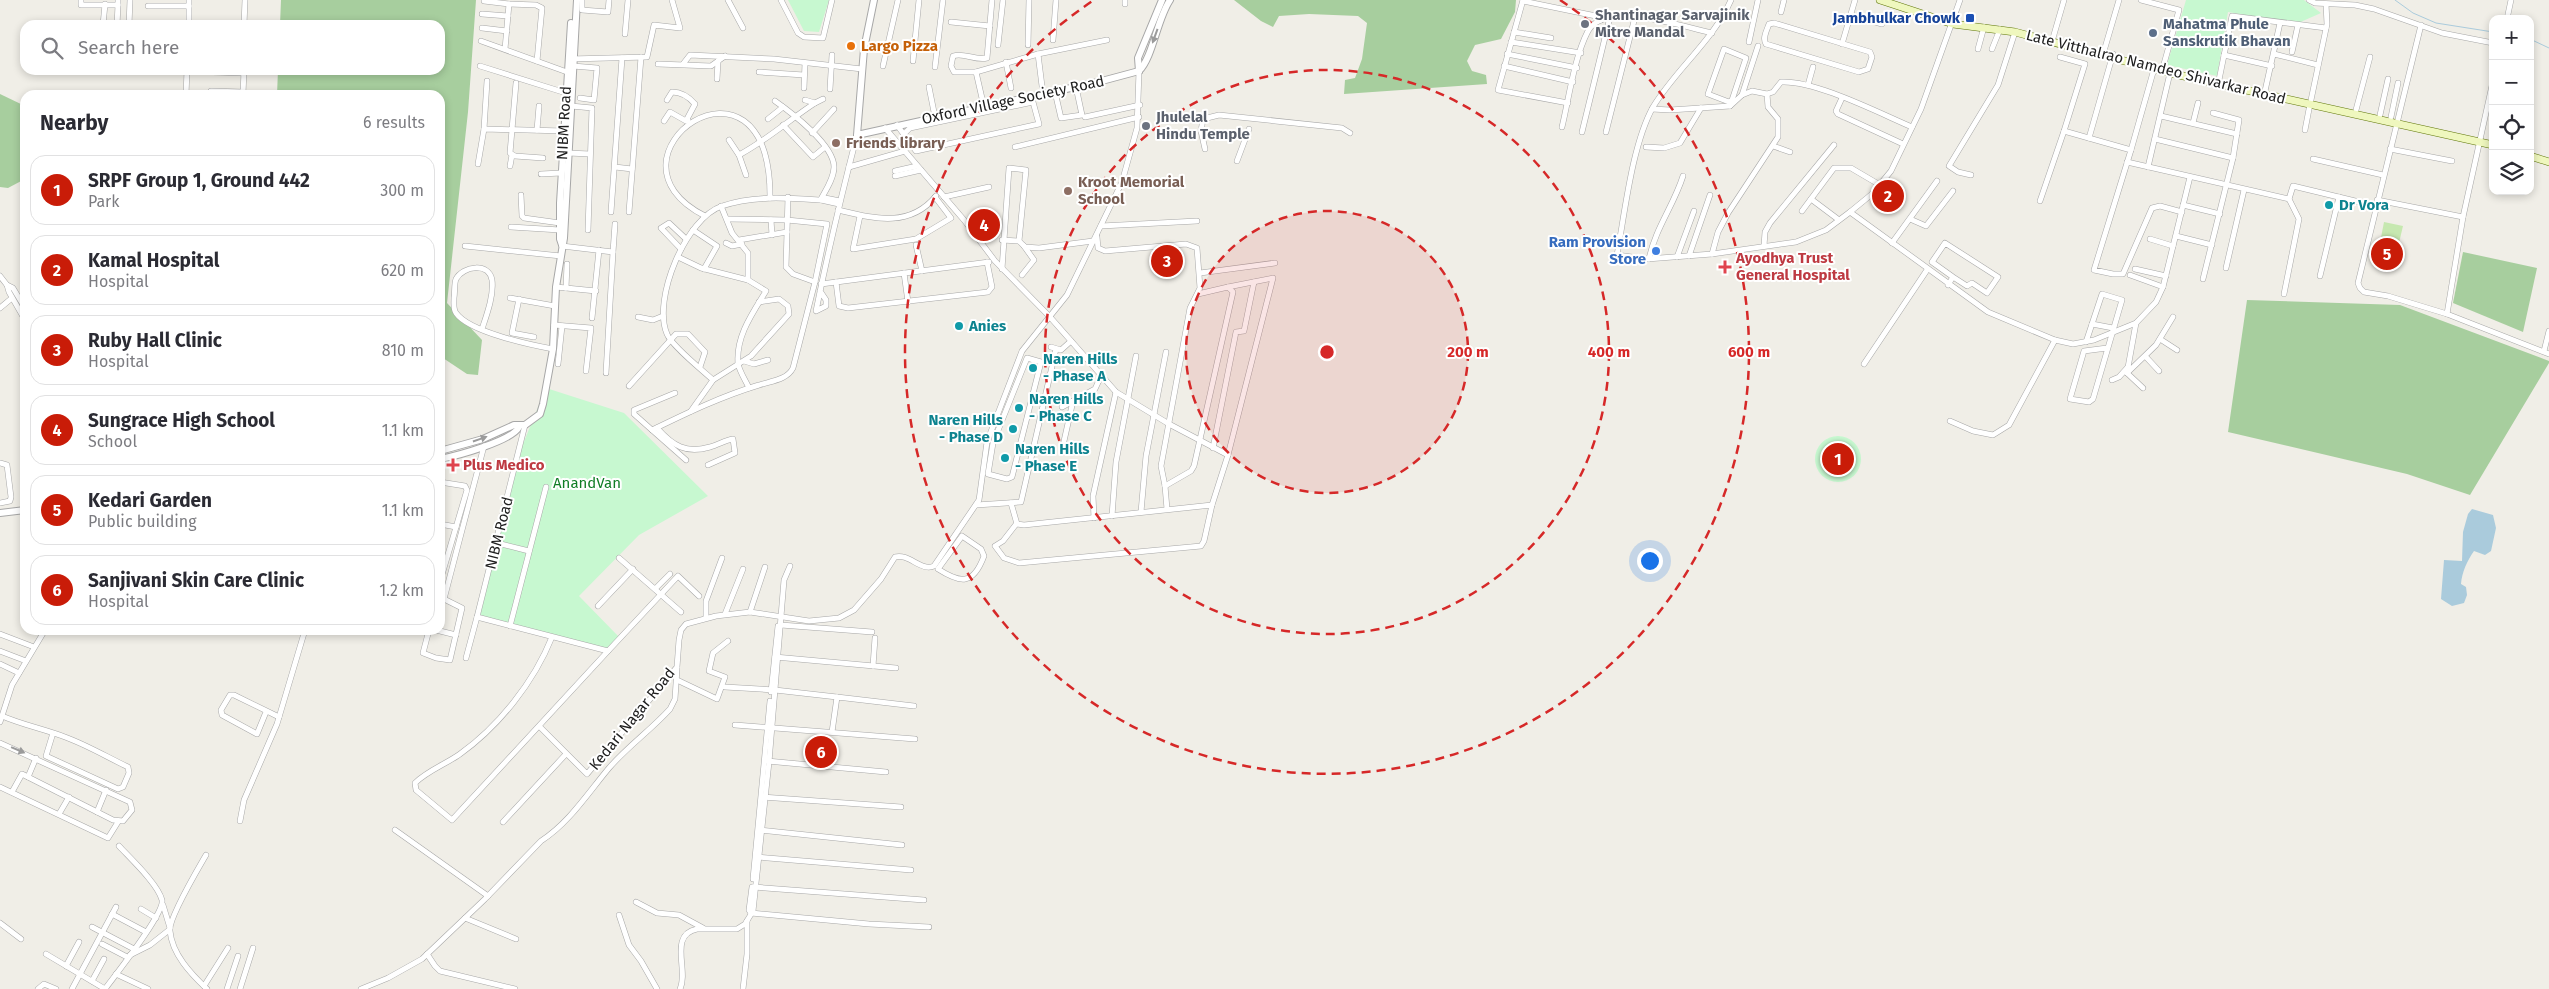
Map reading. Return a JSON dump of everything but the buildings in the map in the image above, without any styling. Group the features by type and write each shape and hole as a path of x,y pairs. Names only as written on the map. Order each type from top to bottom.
{"main road":[{"name":"Late Vitthalrao Namdeo Shivarkar Road","path":"1880,0 1953,23 2014,32 2160,69 2219,80 2311,102 2380,114 2395,119"},
{"name":"Late Vitthalrao Namdeo Shivarkar Road","path":"1892,0 1953,23 2002,26 2104,51 2113,56"},
{"name":"Late Vitthalrao Namdeo Shivarkar Road","path":"2160,69 2170,73 2395,119 2489,143"},
{"path":"2534,156 2549,158"},
{"path":"2534,156 2549,162"}],"street":[{"path":"80,0 81,5 118,2 117,20"},
{"path":"129,20 130,0"},
{"path":"189,0 189,20"},
{"path":"244,20 245,0"},
{"name":"NIBM Road","path":"466,658 497,543 522,426 540,414 553,349 556,287 562,246 571,106 574,0"},
{"name":"NIBM Road","path":"562,246 560,227 561,173 567,72 571,61 578,0"},
{"path":"582,0 582,10 608,12 609,0"},
{"path":"625,34 628,0"},
{"path":"571,61 647,57 654,25 680,28 672,0"},
{"path":"728,0 743,28"},
{"path":"781,0 798,34 804,37 823,38 832,0"},
{"path":"655,429 690,412 790,374 818,283 858,135 864,49 874,0"},
{"path":"883,66 898,0"},
{"path":"913,61 919,0"},
{"path":"935,67 943,0"},
{"path":"992,0 987,58 958,54 953,56 951,66 954,72 976,72 1038,54 1107,40"},
{"path":"998,45 1003,0"},
{"path":"1028,45 1029,0"},
{"path":"1054,40 1056,0"},
{"path":"944,556 962,536 974,542 983,552 982,561 975,572 961,580 954,580 938,569 944,556 981,495 987,442 1022,351 1067,295 1101,226 1128,164 1139,117 1138,58 1162,0"},
{"path":"1139,71 1170,0"},
{"path":"1568,103 1498,90 1523,0 1596,16 1601,20"},
{"path":"1731,0 1712,33 1669,84 1652,109 1638,149 1617,255 1649,259 1712,254 1796,242 1826,230 1850,212 1880,185 1891,171 1912,127 1953,23 1960,0"},
{"path":"1749,42 1758,0"},
{"path":"1781,12 1784,0"},
{"path":"1842,44 1855,0"},
{"path":"2053,38 2064,0"},
{"path":"2104,51 2119,0"},
{"path":"2141,0 2179,10 2127,162 2094,270 2123,274 2152,208 2160,206 2182,212"},
{"path":"2309,0 2326,4 2374,8 2448,34 2489,42"},
{"path":"2508,15 2511,0"},
{"path":"484,1 542,8 537,61"},
{"path":"103,20 105,4"},
{"path":"505,49 509,4"},
{"path":"2305,130 2326,28 2326,4"},
{"path":"148,6 189,6"},
{"path":"482,14 508,16"},
{"path":"1851,15 1882,24"},
{"path":"2219,80 2232,16 2326,28"},
{"path":"1562,127 1588,30 1601,20 1610,17 1635,17 1712,33"},
{"path":"1582,132 1610,17"},
{"path":"1606,132 1635,17"},
{"path":"950,22 990,26"},
{"path":"1772,23 1842,44 1870,52 1872,57 1868,69 1859,72 1766,44 1764,38 1772,23"},
{"path":"2265,91 2280,23"},
{"path":"2292,52 2298,25"},
{"path":"2395,119 2421,25"},
{"path":"1978,50 1984,27"},
{"path":"482,28 506,30"},
{"path":"1992,49 2000,29"},
{"path":"1514,32 1551,38"},
{"path":"1971,176 1958,172 1949,166 1998,85 2014,32"},
{"path":"481,41 567,72"},
{"path":"1511,42 1581,53"},
{"path":"1742,95 1758,46"},
{"path":"1724,49 1746,58 1731,103 1709,95 1708,92 1724,49"},
{"path":"1038,54 1042,86"},
{"path":"1507,54 1577,68"},
{"path":"2274,54 2318,65"},
{"path":"683,64 690,55 725,56 862,69"},
{"path":"830,88 832,55"},
{"path":"2224,55 2272,66"},
{"path":"658,64 711,66 725,56"},
{"path":"2089,138 2113,56"},
{"path":"629,212 641,57"},
{"path":"2040,201 2085,64 2060,57"},
{"path":"2356,110 2370,57"},
{"path":"611,212 622,58"},
{"path":"717,78 718,60"},
{"path":"571,61 597,68 594,100 580,98"},
{"path":"1006,62 1011,88"},
{"path":"804,88 805,63"},
{"path":"480,66 566,93"},
{"path":"1504,66 1573,82"},
{"path":"1808,85 1813,67"},
{"name":"Oxford Village Society Road","path":"858,135 935,117 1033,99 1139,71"},
{"path":"758,72 804,75"},
{"path":"976,72 984,107"},
{"path":"2148,167 2170,73"},
{"path":"186,90 187,75"},
{"path":"243,90 244,75"},
{"path":"2380,114 2388,79"},
{"path":"478,164 484,129 487,80"},
{"path":"1652,109 1701,108 1731,103 1752,91 1767,94 1773,92 1781,82 1808,85 1912,127"},
{"path":"510,166 516,83"},
{"path":"2398,83 2390,149 2358,283 2360,288 2364,292 2388,296 2447,314 2547,352 2549,331"},
{"path":"929,87 935,117"},
{"path":"1055,92 1062,118 1082,115 1076,87"},
{"path":"667,100 672,92 678,92 695,104 689,121 678,133 669,149 666,169 670,187 679,199 690,209 705,216"},
{"path":"1712,254 1718,232 1728,213 1773,146 1780,128 1778,119 1768,108 1767,94"},
{"path":"1842,98 1836,111 1838,114 1903,144"},
{"path":"739,155 763,142 795,116 823,99"},
{"path":"897,126 916,151 1039,124 1033,99 910,128 903,133"},
{"path":"805,100 815,103"},
{"path":"775,101 795,116 833,158 834,170 821,200"},
{"path":"2447,314 2464,217 2489,101"},
{"path":"2193,123 2198,103"},
{"path":"1085,117 1140,105"},
{"path":"538,130 539,106"},
{"path":"571,106 592,108 590,154 592,163 588,230"},
{"path":"768,119 783,107"},
{"path":"1646,147 1664,148 1680,143 1701,108"},
{"path":"812,133 834,109"},
{"path":"664,121 670,112 686,121 722,112 736,114 750,126 763,142 770,177 770,198"},
{"path":"2204,278 2233,158 2239,120 2213,113"},
{"path":"1205,149 1201,131 1203,119 1219,115 1342,128 1350,133"},
{"path":"2161,116 2237,134"},
{"path":"1015,147 1139,117"},
{"path":"783,126 813,157 825,147"},
{"path":"885,128 964,220 995,261 1050,317 1116,392 1168,424 1228,455"},
{"path":"1237,161 1249,128"},
{"path":"484,129 564,131"},
{"path":"2064,131 2132,150"},
{"path":"2155,139 2233,158"},
{"path":"729,140 739,155 746,175"},
{"path":"1764,246 1765,232 1770,223 1834,145"},
{"path":"1773,146 1790,152"},
{"path":"2390,149 2452,161"},
{"path":"849,167 905,151"},
{"path":"568,153 590,154"},
{"path":"512,155 543,158"},
{"path":"2313,160 2384,175"},
{"path":"2127,162 2289,199"},
{"path":"1802,211 1834,168 1840,166 1851,168 1880,185"},
{"path":"615,167 632,169"},
{"path":"895,174 919,168"},
{"path":"1002,269 1002,240 1009,168 1026,170 1021,243 1034,260 1022,275"},
{"path":"541,174 561,173"},
{"path":"1649,259 1659,228 1675,201 1683,176"},
{"path":"1850,212 1927,270 1988,312 2055,340 2073,344 2086,342 2136,323 2156,302 2166,276 2190,177"},
{"path":"1892,243 1937,181"},
{"path":"2284,294 2299,219 2289,199 2292,186 2376,206"},
{"path":"944,197 989,187"},
{"path":"2226,268 2244,190"},
{"path":"1910,219 1926,226 1953,191"},
{"path":"713,380 667,335 663,316 667,288 681,249 686,239 705,216 721,206 770,198 821,200 825,198 860,216 885,220 899,218 920,209 936,197 939,192"},
{"path":"521,195 522,216 524,218 560,227"},
{"path":"1689,256 1710,195"},
{"path":"860,216 853,250 916,239 950,218 936,197"},
{"path":"2320,276 2338,197"},
{"path":"788,198 786,267 793,274 818,283 995,261"},
{"path":"1811,199 1839,220"},
{"path":"2377,200 2464,217"},
{"path":"2183,205 2220,214"},
{"path":"721,206 732,232 748,253 748,280"},
{"path":"1678,257 1694,211"},
{"path":"727,219 787,220 827,224 818,283 820,292 826,300 826,306 816,311 820,292"},
{"path":"771,220 772,234"},
{"path":"1101,226 1197,220"},
{"path":"681,249 661,228 669,223 686,239"},
{"path":"606,373 615,224"},
{"path":"512,227 560,227"},
{"path":"693,230 717,246 704,269"},
{"path":"726,243 732,246 740,242 787,232"},
{"path":"1097,234 1098,248 1105,251 1190,244 1197,248 1200,272 1198,294 1190,308 1161,466 1166,486 1167,509"},
{"path":"2176,236 2212,245"},
{"path":"2150,239 2173,246"},
{"path":"1002,240 1039,248 1094,241"},
{"path":"1944,243 1998,277 1987,293 1972,284 1967,286 1953,277 1932,262 1944,243"},
{"path":"916,245 922,271"},
{"path":"465,246 561,256"},
{"path":"562,246 613,252"},
{"path":"592,318 599,250"},
{"path":"678,258 704,269 748,280 766,292 741,336 738,365 750,388"},
{"path":"836,282 837,298 840,306 843,308 908,302 990,291 992,287 987,262"},
{"path":"1200,272 1275,263"},
{"path":"566,288 567,264"},
{"path":"482,329 492,280 488,272 483,268 470,268 463,270 455,281 455,312 468,322 482,329 506,338 553,349"},
{"path":"2135,269 2166,276"},
{"path":"1864,364 1927,270"},
{"path":"904,273 908,302"},
{"path":"2130,275 2163,287"},
{"path":"0,276 7,285 20,312"},
{"path":"1948,285 1953,277"},
{"path":"1016,523 995,546 1004,558 1019,564 1201,546 1228,455 1273,278 1198,294"},
{"path":"1213,448 1236,332 1244,331 1254,282"},
{"path":"7,285 13,288 20,300"},
{"path":"556,287 596,290"},
{"path":"1166,486 1193,469 1233,292 1228,287"},
{"path":"2086,342 2102,294 2122,300 2093,399 2089,402 2070,399 2084,351 2107,348"},
{"path":"0,308 12,298"},
{"path":"510,298 555,306"},
{"path":"519,299 512,333 534,337"},
{"path":"690,412 713,380 744,361 762,345 789,314 788,306 778,299 759,302"},
{"path":"638,317 653,320 663,316"},
{"path":"2127,374 2146,357 2174,317"},
{"path":"2127,374 2136,323"},
{"path":"2092,324 2112,331"},
{"path":"554,325 591,328 586,371"},
{"path":"558,364 562,326"},
{"path":"629,386 676,334 688,334 705,352 700,368"},
{"path":"2160,339 2177,350"},
{"path":"1950,421 1973,431 1992,435 2009,425 2055,340"},
{"path":"976,505 1021,502 1054,348 1063,349 1071,341"},
{"path":"1140,512 1142,482 1166,352"},
{"path":"1112,516 1116,462 1136,356"},
{"path":"2146,357 2159,371"},
{"path":"1027,358 1041,362 1012,477 1007,479 988,474 993,443 1012,395 1027,358"},
{"path":"744,361 754,364 768,360"},
{"path":"2112,380 2120,376 2128,366"},
{"path":"2127,374 2143,388"},
{"path":"1062,407 1094,389 1101,376"},
{"path":"675,392 634,410 637,418 682,449 709,448 733,439 735,453 708,465"},
{"path":"1006,392 1012,395"},
{"path":"1094,518 1093,496 1116,392"},
{"path":"1062,450 1073,401"},
{"path":"445,450 483,439 514,425 522,426"},
{"path":"445,458 468,453 512,434 522,426"},
{"path":"655,429 686,460"},
{"path":"445,588 484,446"},
{"path":"0,464 7,465 11,497 10,501 0,503"},
{"path":"445,483 465,486 467,490 445,564"},
{"path":"510,626 546,487"},
{"path":"1011,503 1016,523"},
{"path":"1016,523 1024,525 1167,509 1212,506"},
{"path":"0,513 20,511"},
{"path":"0,518 20,516"},
{"path":"445,525 456,527"},
{"path":"497,543 529,551"},
{"name":"Kedari Nagar Road","path":"566,754 587,774 676,667 676,651 682,630 692,622 726,614 750,612 809,622 839,618 854,610 881,579 895,557 904,557 931,567 944,556"},
{"path":"619,558 681,612"},
{"path":"706,618 706,601 722,558"},
{"path":"680,989 684,975 680,944 691,930 736,929 747,920 751,913 749,910 754,887 784,580 790,566"},
{"path":"750,612 765,567"},
{"path":"598,606 633,569"},
{"path":"726,614 743,569"},
{"path":"655,589 670,574"},
{"path":"552,637 526,685 502,715 461,752 415,783 416,790 452,820 678,576 698,596"},
{"path":"428,635 423,653 444,660 450,660 462,608 445,600"},
{"path":"477,617 608,651"},
{"path":"776,657 781,625 780,617"},
{"path":"781,625 872,632"},
{"path":"445,632 456,635"},
{"path":"0,634 34,647"},
{"path":"0,722 7,699 19,672 42,635"},
{"path":"240,822 244,800 279,717 304,635"},
{"path":"872,666 876,638"},
{"path":"676,680 717,699 726,678 709,671 713,653 728,642"},
{"path":"0,651 26,661"},
{"path":"776,657 896,668"},
{"path":"0,664 19,672"},
{"path":"361,989 388,978 427,954 488,896 541,841 552,834 592,791 610,767 670,709 675,699 676,667"},
{"path":"725,688 837,696 914,706"},
{"path":"266,712 256,734 222,716 221,710 230,695 279,717"},
{"path":"832,732 837,696"},
{"path":"2,716 30,728 53,733 128,767 130,773 123,787 118,788 46,756 53,733"},
{"path":"735,725 915,739"},
{"path":"503,822 566,754 540,727"},
{"path":"0,743 106,790 132,805 123,822 118,822 21,774 12,792"},
{"path":"28,777 36,758"},
{"path":"767,761 886,772"},
{"path":"0,787 108,838 118,822"},
{"path":"97,812 106,790"},
{"path":"59,814 69,797"},
{"path":"763,797 901,807"},
{"path":"395,830 488,896"},
{"path":"760,830 902,844"},
{"path":"119,846 159,892 179,957 206,988 228,948"},
{"path":"128,957 150,945 170,930 178,907 206,855"},
{"path":"757,857 911,870"},
{"path":"754,887 924,900"},
{"path":"636,902 657,913 679,914 708,930"},
{"path":"46,954 105,989 156,918 162,904"},
{"path":"72,989 116,907"},
{"path":"141,910 156,918"},
{"path":"751,913 869,924 929,927"},
{"path":"112,914 146,932"},
{"path":"619,915 629,945 641,961 657,989"},
{"path":"465,918 516,939"},
{"path":"743,989 747,954 747,920"},
{"path":"0,923 21,939"},
{"path":"92,928 134,948"},
{"path":"66,966 80,942"},
{"path":"102,944 128,957"},
{"path":"240,989 253,948"},
{"path":"427,954 440,971 515,989"},
{"path":"227,989 238,956"},
{"path":"92,981 104,959"},
{"path":"116,974 148,989"},
{"path":"38,989 44,984 56,989"}],"green space":[{"path":"281,0 476,0 468,112 447,303 482,340 478,375 467,374 445,359 445,90 277,90 278,75 445,75 445,20 280,20"},
{"path":"788,0 829,0 819,32 804,31"},
{"path":"1234,0 1516,0 1515,12 1501,39 1475,45 1467,61 1472,71 1486,75 1487,84 1344,94 1345,80 1355,78 1362,59 1367,23 1358,16 1309,14 1279,16 1273,27 1261,21"},
{"path":"2186,0 2304,0 2321,13 2296,24 2228,12 2217,76 2167,65"},
{"path":"0,94 20,104 20,182 8,188 0,187"},
{"path":"2384,222 2403,226 2397,251 2379,248"},
{"path":"2463,252 2537,268 2523,332 2453,303"},
{"path":"2247,300 2400,305 2549,361 2549,363 2470,495 2407,474 2228,432"},
{"name":"AnandVan","path":"546,388 624,413 708,496 639,535 579,596 620,638 608,651 475,614 518,456"},
{"path":"1838,436 1851,440 1857,446 1861,459 1857,472 1851,478 1838,482 1825,478 1819,472 1815,459 1819,446 1825,440"}],"water":[{"path":"2472,509 2493,515 2496,528 2491,551 2485,555 2474,551 2465,567 2461,584 2466,587 2467,595 2464,603 2452,606 2441,599 2444,560 2462,561 2463,532 2468,514"}],"waterway":[{"path":"2395,0 2413,13 2436,23 2489,31"},
{"path":"2534,41 2549,48"}],"place":[{"name":"Jambhulkar Chowk","path":"1970,18"},
{"name":"Shantinagar Sarvajinik Mitre Mandal","path":"1585,24"},
{"name":"Mahatma Phule Sanskrutik Bhavan","path":"2153,33"},
{"name":"Largo Pizza","path":"851,46"},
{"name":"Jhulelal Hindu Temple","path":"1146,126"},
{"name":"Friends library","path":"836,143"},
{"name":"Kroot Memorial School","path":"1068,191"},
{"name":"Kamal Hospital","path":"1888,196"},
{"name":"Dr Vora","path":"2329,205"},
{"name":"Sungrace High School","path":"984,225"},
{"name":"Ram Provision Store","path":"1656,251"},
{"name":"Kedari Garden","path":"2387,254"},
{"name":"Ruby Hall Clinic","path":"1167,261"},
{"name":"Ayodhya Trust General Hospital","path":"1725,267"},
{"name":"Anies","path":"959,326"},
{"name":"Naren Hills - Phase A","path":"1033,368"},
{"name":"Naren Hills - Phase C","path":"1019,408"},
{"name":"Naren Hills - Phase D","path":"1013,429"},
{"name":"Naren Hills - Phase E","path":"1005,458"},
{"name":"SRPF Group 1, Ground 442","path":"1838,459"},
{"name":"Plus Medico","path":"453,465"},
{"name":"Sanjivani Skin Care Clinic","path":"821,752"}]}
